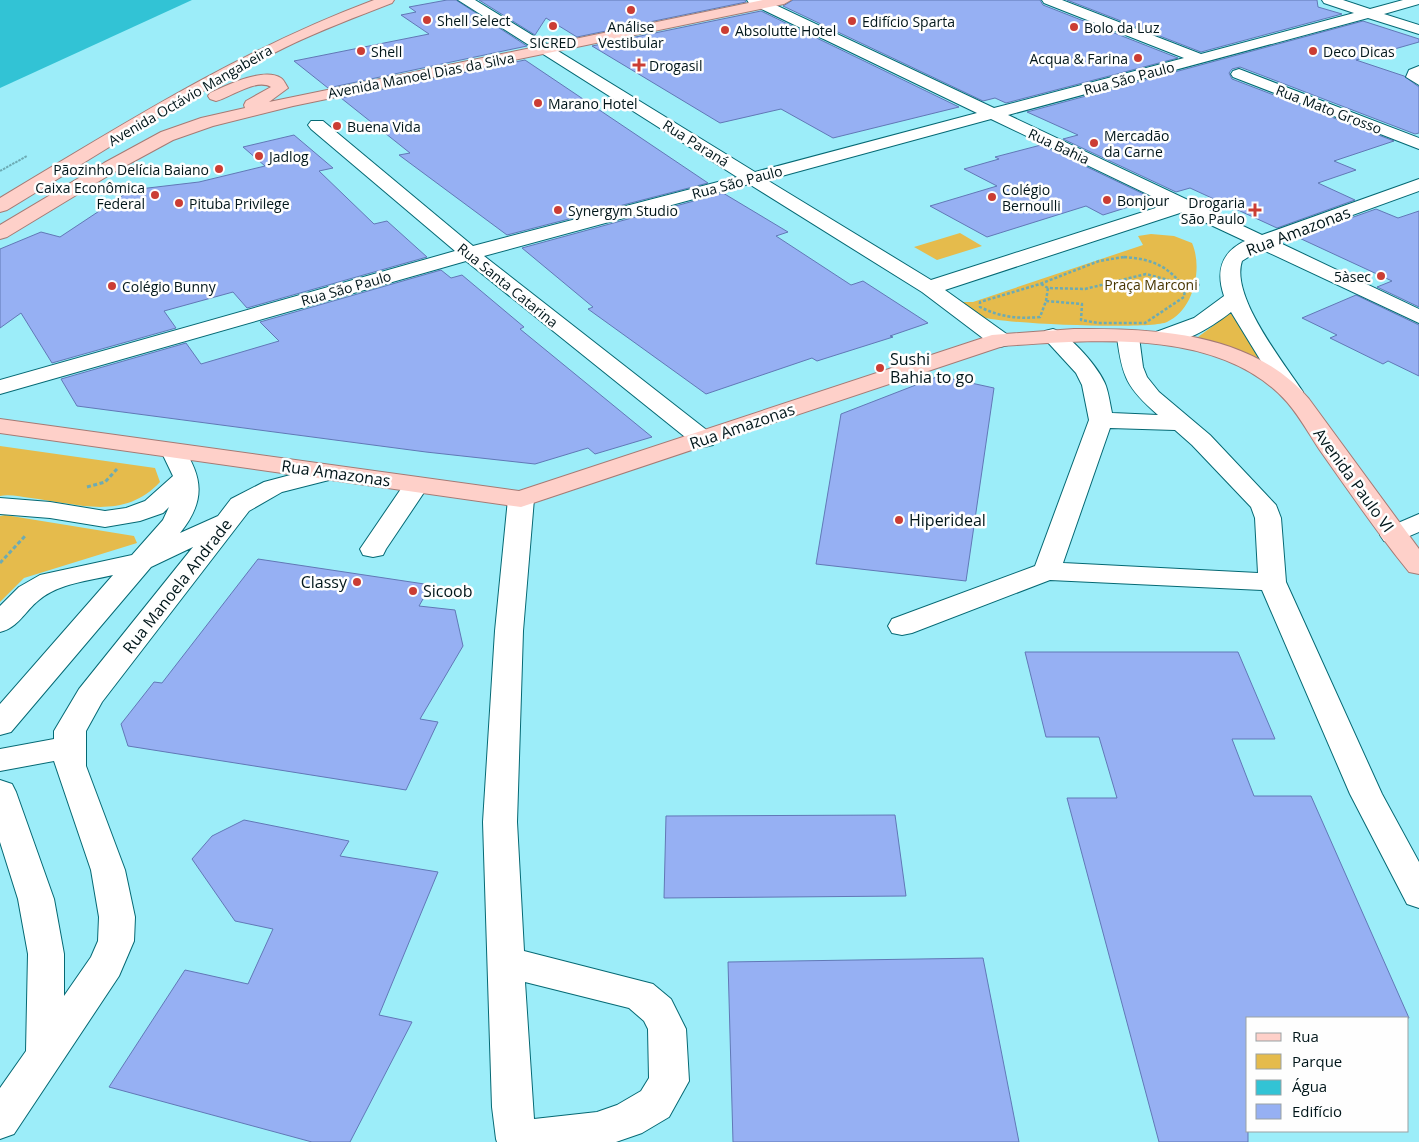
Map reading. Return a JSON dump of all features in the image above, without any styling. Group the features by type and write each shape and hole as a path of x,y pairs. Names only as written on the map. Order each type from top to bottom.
{"main road":[{"name":"Avenida Octávio Mangabeira","path":"0,206 267,50 332,21 387,0"},
{"name":"Avenida Manoel Dias da Silva","path":"233,114 547,50 758,2 784,0"},
{"path":"141,122 179,112 247,82 268,80 279,84 280,88 277,92 233,114"},
{"name":"Avenida Octávio Mangabeira","path":"0,233 110,167 168,136 233,114"},
{"name":"Rua Amazonas","path":"0,426 521,499 704,440 1000,340 1053,336 1164,337"},
{"name":"Avenida Paulo VI","path":"1164,337 1232,355 1250,364 1291,392 1393,535 1419,566"}],"street":[{"name":"Rua Paraná","path":"465,0 929,288 1000,340"},
{"path":"1049,0 1201,59"},
{"path":"1329,0 1419,30"},
{"name":"Rua São Paulo","path":"0,387 468,254 1419,0"},
{"name":"Rua Bahia","path":"758,2 1419,316"},
{"path":"1419,72 1415,73 1414,77 1419,80"},
{"name":"Rua Mato Grosso","path":"1239,74 1419,144"},
{"name":"Rua Santa Catarina","path":"317,125 468,254 704,440"},
{"name":"Rua Amazonas","path":"1164,337 1193,328 1211,318 1233,293 1229,267 1233,258 1246,249 1262,241 1419,186"},
{"path":"929,288 1184,205"},
{"name":"Avenida Paulo VI","path":"1233,293 1291,392"},
{"path":"1048,570 1101,420 1094,385 1086,370 1053,336"},
{"path":"1128,337 1133,371 1151,397 1182,423 1263,505 1268,518 1272,582 1366,794 1419,894"},
{"path":"1086,370 1133,371"},
{"path":"1101,420 1182,423"},
{"path":"0,724 174,523 184,508 187,497 185,469 173,451"},
{"name":"Rua Manoela Andrade","path":"0,1120 106,965 116,941 117,917 108,870 70,766 70,730 90,696 240,505 273,487 328,473"},
{"path":"0,506 50,510 105,519 131,515 154,507 186,476"},
{"path":"374,549 416,485"},
{"path":"506,962 640,995 658,1010 666,1029 669,1081 655,1104 628,1120 597,1130 516,1141 512,1107 500,822 509,631 521,499"},
{"path":"0,623 29,593 50,581 141,561 228,521"},
{"path":"1393,535 1419,522"},
{"path":"902,626 1048,570 1272,582"},
{"path":"0,760 69,747"},
{"path":"0,792 36,899 46,954 45,1054"}],"path":[{"path":"1046,302 1082,304 1081,320 1098,323 1145,323 1184,297 1185,289 1173,271 1157,262 1124,257 1099,262 1040,284 980,302 980,307 995,316 1018,319 1040,317 1046,302 1048,288"},
{"path":"1040,284 1048,288 1085,289 1146,274 1233,293"}],"green space":[{"path":"960,233 982,246 937,260 914,247"},
{"name":"Praça Marconi","path":"1151,234 1174,236 1192,243 1197,264 1194,287 1190,298 1184,308 1167,322 1134,326 1106,326 995,320 976,314 960,302 973,302 1143,245 1138,236"},
{"path":"1233,311 1260,361 1198,337"},
{"path":"0,446 155,468 160,482 146,494 131,502 116,506 83,506 8,495 0,496"},
{"path":"5,515 134,536 137,543 24,578 0,602 0,516"}],"water":[{"path":"0,0 192,0 0,88"}],"building":[{"path":"456,0 527,46 328,88 294,61 429,34 401,15 416,12 409,7"},
{"path":"479,0 745,0 746,2 577,37 546,18 535,35"},
{"path":"793,0 1040,0 1043,5 1178,58 1006,103 995,98 983,101 783,6"},
{"path":"1067,0 1317,0 1318,7 1342,14 1201,52"},
{"path":"761,11 959,107 833,138 781,109 720,123 592,46"},
{"path":"1363,21 1419,39 1419,42 1356,60 1404,76 1419,87 1419,133 1415,134 1240,67 1232,69 1229,73 1232,79 1394,141 1334,161 1356,170 1318,183 1355,200 1277,228 1190,188 1176,192 1063,139 1078,135 1027,112"},
{"path":"525,60 708,183 507,235 399,155 410,153 341,98"},
{"path":"294,135 333,168 319,171 374,224 387,221 427,257 247,308 233,292 164,311 176,328 52,363 21,313 0,328 0,249 41,232 60,237 131,190 199,182 265,166 243,147"},
{"path":"1041,145 1154,199 1103,215 1086,206 987,237 930,206 997,186 964,169 999,159 995,157"},
{"path":"723,193 788,232 776,236 851,285 863,281 928,323 890,336 893,337 817,361 812,358 706,394 588,309 593,307 522,248"},
{"path":"1376,209 1398,218 1419,211 1419,307 1377,287 1392,281 1297,237"},
{"path":"441,270 451,278 462,275 524,327 520,329 652,437 595,454 588,448 535,464 426,452 77,406 61,379 186,343 201,364 279,341 260,322"},
{"path":"1356,295 1419,325 1419,376 1388,361 1383,364 1330,338 1337,335 1302,318"},
{"name":"Hiperideal","path":"939,376 994,388 966,581 816,564 841,414"},
{"path":"258,559 431,585 419,606 455,610 463,646 420,719 438,722 406,790 128,746 121,724 154,682 162,683"},
{"path":"1025,652 1238,652 1275,739 1232,739 1254,796 1311,796 1409,1017 1246,1017 1246,1132 1248,1132 1248,1142 1159,1142 1067,798 1117,798 1099,737 1046,737"},
{"path":"895,815 906,896 664,898 666,816"},
{"path":"244,820 349,841 340,856 438,872 379,1015 412,1022 350,1142 312,1142 109,1087 185,970 248,984 273,929 235,921 192,859 212,836"},
{"path":"983,958 1019,1142 733,1142 728,962"}],"place":[{"name":"Análise Vestibular","path":"631,10"},
{"name":"Shell Select","path":"427,20"},
{"name":"Edifício Sparta","path":"852,21"},
{"name":"SICRED","path":"553,26"},
{"name":"Bolo da Luz","path":"1074,27"},
{"name":"Absolutte Hotel","path":"725,30"},
{"name":"Shell","path":"361,51"},
{"name":"Deco Dicas","path":"1313,51"},
{"name":"Acqua & Farina","path":"1138,58"},
{"name":"Drogasil","path":"639,65"},
{"name":"Marano Hotel","path":"538,103"},
{"name":"Buena Vida","path":"337,126"},
{"name":"Mercadão da Carne","path":"1094,143"},
{"name":"Jadlog","path":"259,156"},
{"name":"Pãozinho Delícia Baiano","path":"219,169"},
{"name":"Caixa Econômica Federal","path":"155,195"},
{"name":"Colégio Bernoulli","path":"992,197"},
{"name":"Bonjour","path":"1107,200"},
{"name":"Pituba Privilege","path":"179,203"},
{"name":"Synergym Studio","path":"558,210"},
{"name":"Drogaria São Paulo","path":"1255,210"},
{"name":"5àsec","path":"1381,276"},
{"name":"Colégio Bunny","path":"112,286"},
{"name":"Sushi Bahia to go","path":"880,368"},
{"name":"Hiperideal","path":"899,520"},
{"name":"Classy","path":"357,582"},
{"name":"Sicoob","path":"413,591"}]}
